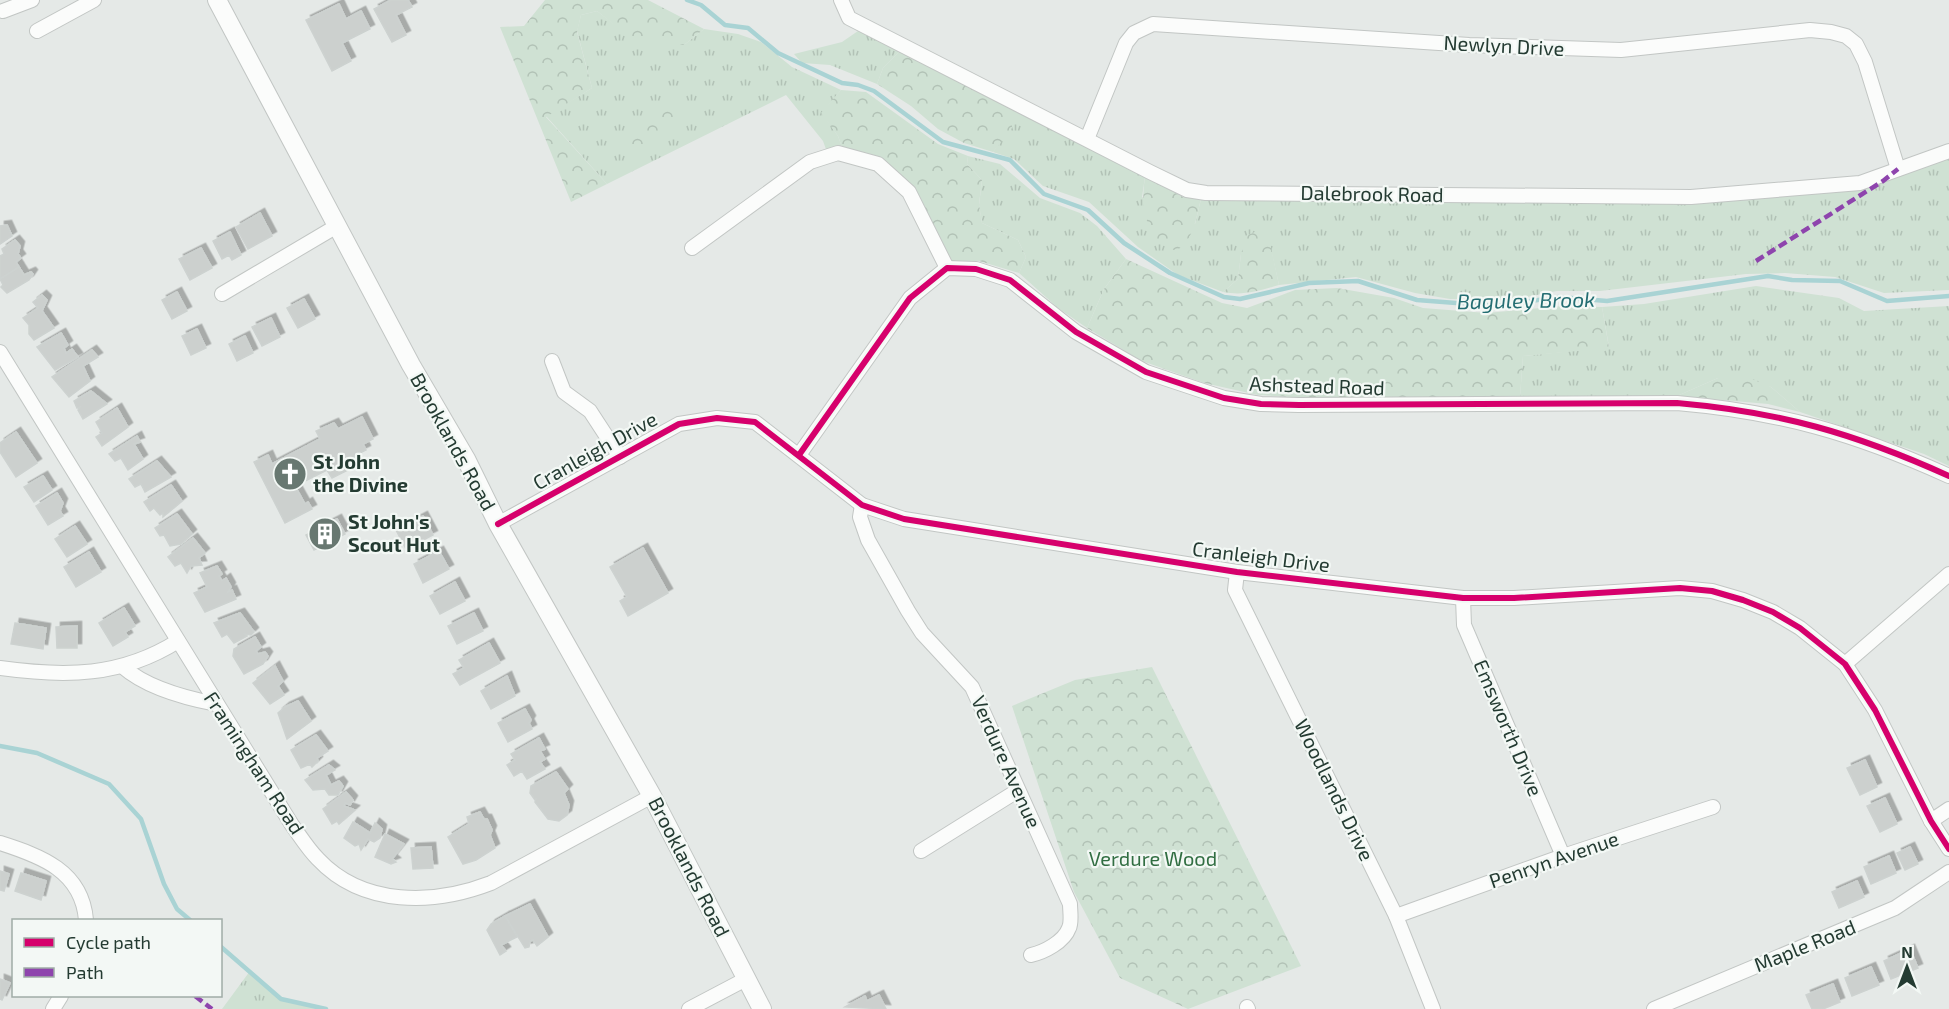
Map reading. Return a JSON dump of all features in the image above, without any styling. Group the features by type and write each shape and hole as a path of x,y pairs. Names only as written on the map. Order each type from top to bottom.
{"street":[{"path":"3,11 32,0"},
{"path":"37,31 94,0"},
{"name":"Brooklands Road","path":"217,0 411,365 466,459 498,524 652,796 762,1009"},
{"name":"Dalebrook Road","path":"841,0 849,18 1187,190 1206,193 1691,197 1860,183 1949,151"},
{"name":"Newlyn Drive","path":"1087,139 1126,43 1134,33 1153,24 1469,45 1621,50 1810,30 1846,36 1856,44 1865,62 1899,169"},
{"path":"692,248 810,162 838,153 878,164 909,192 947,268 910,297 799,455"},
{"path":"222,294 337,226"},
{"name":"Ashstead Road","path":"947,268 976,268 1010,280 1076,332 1146,372 1224,398 1261,404 1299,405 1677,403 1737,409 1791,419 1855,436 1949,476"},
{"name":"Framingham Road","path":"0,352 292,825 318,859 339,876 359,886 395,898 432,899 466,892 491,883 652,796"},
{"path":"552,361 564,392 590,411 620,457"},
{"name":"Cranleigh Drive","path":"498,524 679,424 717,418 755,422 862,505 904,519 1237,572 1463,598 1514,598 1670,588 1712,591 1773,612 1800,628 1845,664 1875,710 1931,821 1949,849"},
{"name":"Verdure Avenue","path":"862,505 860,517 868,540 922,633 972,687 1070,904 1070,927 1061,940 1042,953 1031,955"},
{"name":"Woodlands Drive","path":"1237,572 1236,590 1396,916 1433,1009"},
{"path":"1845,664 1949,574"},
{"name":"Emsworth Drive","path":"1463,598 1464,625 1563,856"},
{"path":"0,668 86,672 123,667 154,656 178,641"},
{"path":"123,667 143,680 181,696 216,704"},
{"path":"921,851 1017,791"},
{"name":"Penryn Avenue","path":"1396,916 1563,856 1713,807"},
{"path":"1931,821 1949,809"},
{"path":"0,843 40,857 62,870 73,882 85,919"},
{"name":"Maple Road","path":"1654,1009 1894,908 1949,872"},
{"path":"689,1009 746,979"}],"green space":[{"path":"545,0 648,0 704,29 684,45 637,43 597,11 581,15 577,32 592,88 546,117 607,184 571,202 500,27 524,26"},
{"path":"597,11 614,24 684,45 704,29 738,34 761,42 792,67 841,90 822,113 838,136 843,150 827,152 823,141 786,95 607,184 546,116 592,88 577,31 581,15"},
{"path":"858,31 900,51 883,68 877,84 830,65 802,63 794,54 842,42"},
{"path":"900,51 1010,106 1012,128 993,152 964,143 938,129 911,106 877,84 883,68"},
{"path":"841,90 866,92 938,144 968,156 967,164 982,180 979,204 982,223 1018,240 1026,257 1019,273 979,261 950,263 938,244 912,190 901,176 887,164 868,155 843,150 838,136 821,113"},
{"path":"683,104 688,112 655,145 634,154 625,150 640,127 656,115"},
{"path":"1010,106 1145,177 1142,197 1195,224 1201,199 1831,192 1949,158 1949,290 1884,293 1835,277 1785,273 1746,274 1600,291 1557,291 1511,300 1450,299 1415,293 1356,277 1279,285 1272,254 1241,254 1238,279 1223,292 1178,275 1138,247 1089,202 1043,186 1014,159 993,152 999,143"},
{"path":"968,156 1000,164 1040,198 1080,213 1097,226 1126,259 1104,289 1087,328 1058,308 1019,273 1026,257 1018,240 982,223 979,205 982,180 967,164"},
{"path":"1145,177 1183,197 1201,199 1191,235 1176,251 1155,241 1151,233 1143,194"},
{"path":"1258,231 1269,238 1279,285 1244,293 1223,292 1238,279 1241,254 1247,235"},
{"path":"1126,259 1222,303 1247,308 1295,290 1337,288 1394,298 1423,308 1487,313 1562,306 1602,307 1609,348 1523,356 1520,397 1323,399 1258,395 1204,383 1142,361 1087,328 1104,289"},
{"path":"1756,286 1839,298 1864,311 1949,306 1949,466 1924,454 1800,412 1771,387 1718,378 1677,396 1520,397 1523,356 1609,347 1602,307 1644,304"},
{"path":"1747,377 1771,387 1800,412 1768,404 1677,396 1718,378"},
{"name":"Verdure Wood","path":"1152,667 1301,966 1188,1009 1120,978 1074,892 1012,706 1075,680"},
{"path":"250,971 281,999 326,1009 222,1009"}],"building":[{"path":"391,0 408,0 412,7 396,15 406,35 392,42 374,9"},
{"path":"339,4 346,19 361,11 370,29 342,43 351,61 332,71 306,20"},
{"path":"260,213 272,236 248,249 236,227"},
{"path":"7,225 12,236 0,244 0,226"},
{"path":"230,232 241,255 232,260 229,255 222,259 213,241"},
{"path":"15,240 20,246 18,254 21,258 16,262 19,267 0,279 0,256 4,254 2,249"},
{"path":"201,248 212,268 190,280 179,259"},
{"path":"19,267 24,275 31,272 33,274 29,280 7,293 1,287 3,285 0,279"},
{"path":"177,292 187,311 172,319 162,300"},
{"path":"42,295 47,300 42,311 54,328 34,340 29,334 29,325 23,318 38,308 33,302"},
{"path":"304,299 315,319 298,328 287,308"},
{"path":"271,318 280,337 262,346 252,327"},
{"path":"197,329 206,348 191,355 182,336"},
{"path":"61,333 68,345 64,348 66,353 72,349 78,357 55,370 37,347"},
{"path":"245,336 253,353 237,361 229,344"},
{"path":"92,350 98,357 83,366 90,381 69,397 52,377"},
{"path":"91,391 107,404 83,419 78,410 80,407 77,408 74,401"},
{"path":"117,408 128,427 102,446 96,437 102,433 96,422"},
{"name":"St John the Divine","path":"362,417 373,439 363,444 366,450 354,456 358,465 332,478 327,470 295,486 305,504 308,502 312,509 285,523 254,462 268,455 272,464 320,439 316,431 334,423 338,429"},
{"path":"16,432 37,463 16,477 0,452 0,443"},
{"path":"137,436 140,442 134,444 143,459 128,470 121,458 115,461 109,454"},
{"path":"157,461 171,477 145,492 141,484 135,487 129,479"},
{"path":"43,476 52,490 34,502 24,487"},
{"path":"171,485 182,501 163,517 163,513 160,515 154,508 150,511 144,502"},
{"path":"57,493 63,503 60,511 63,516 48,525 36,506"},
{"path":"177,514 192,534 181,544 170,546 164,535 160,536 155,528"},
{"path":"423,516 433,535 406,549 396,530"},
{"name":"St John's Scout Hut","path":"337,519 345,534 314,550 306,535"},
{"path":"75,526 87,544 67,557 55,539"},
{"path":"193,538 205,553 199,558 202,565 191,566 187,573 181,563 175,566 168,557"},
{"path":"643,548 668,593 628,616 620,601 627,597 610,567"},
{"path":"439,551 449,569 423,583 414,564"},
{"path":"89,552 101,572 76,587 64,567"},
{"path":"217,566 222,574 219,576 222,581 226,578 231,587 228,592 232,590 236,599 205,612 194,593 207,587 200,573"},
{"path":"455,582 465,601 440,614 430,596"},
{"path":"124,608 135,626 125,632 128,637 113,646 99,623"},
{"path":"240,613 254,632 251,635 245,634 247,636 234,643 227,634 222,637 214,623"},
{"path":"474,613 483,631 457,644 448,626"},
{"path":"15,623 46,628 43,649 11,644"},
{"path":"77,626 77,648 57,648 56,627"},
{"path":"255,637 261,647 256,651 258,654 265,652 268,656 263,664 244,674 233,656 234,649"},
{"path":"489,643 500,663 460,685 453,674 464,668 459,660"},
{"path":"275,666 283,681 278,686 284,695 270,704 253,683"},
{"path":"507,676 515,696 491,709 481,691"},
{"path":"298,701 311,721 287,739 278,713"},
{"path":"525,709 531,720 529,723 532,729 508,742 498,723"},
{"path":"316,735 328,751 317,758 318,761 312,767 310,764 301,768 291,750"},
{"path":"539,738 545,749 540,751 545,759 540,762 545,769 527,779 522,771 514,776 507,765 515,760 511,754"},
{"path":"1865,760 1877,787 1860,795 1847,768"},
{"path":"329,765 335,770 326,775 331,785 339,781 343,786 338,795 329,795 325,789 313,790 305,780"},
{"path":"556,772 568,789 564,793 569,805 567,815 559,821 548,819 535,802 536,798 535,800 530,793 531,786"},
{"path":"346,792 353,800 350,805 345,803 344,806 355,810 339,824 337,821 332,824 323,809"},
{"path":"1885,798 1897,824 1880,832 1867,806"},
{"path":"480,812 484,819 487,819 492,830 490,835 495,848 476,860 463,864 448,837 469,824 467,817"},
{"path":"353,822 370,833 375,823 382,829 380,838 374,842 368,839 361,850 359,844 355,846 344,838"},
{"path":"385,834 404,844 392,859 396,862 391,864 375,857"},
{"path":"431,847 433,868 413,869 411,848"},
{"path":"1910,847 1918,864 1905,870 1897,853"},
{"path":"1889,856 1896,873 1871,884 1864,867"},
{"path":"0,871 9,874 4,891 0,890"},
{"path":"21,873 46,881 41,900 15,891"},
{"path":"1857,881 1864,897 1839,908 1832,892"},
{"path":"530,904 548,937 537,946 533,940 530,941 529,947 525,948 505,916"},
{"path":"505,916 517,937 501,945 506,951 500,955 487,930 491,924"},
{"path":"1910,949 1918,968 1891,979 1884,961"},
{"path":"1871,967 1879,985 1852,996 1845,978"},
{"path":"0,979 10,983 2,1000 0,999"},
{"path":"1833,984 1840,1002 1823,1009 1812,1009 1806,995"},
{"path":"879,995 886,1009 845,1007 865,996 867,1001"}],"waterway":[{"name":"Baguley Brook","path":"687,0 701,5 725,25 748,28 778,53 842,83 858,85 874,91 943,142 1010,160 1044,194 1088,210 1124,243 1170,273 1224,297 1240,299 1309,283 1358,281 1417,300 1495,306 1559,297 1607,301 1768,276 1792,280 1840,281 1887,301 1949,296"},
{"path":"0,746 37,753 109,784 141,819 164,884 177,909 189,919"},
{"path":"222,948 281,999 326,1009"}],"marked path":[{"path":"1756,261 1883,181 1898,169"},
{"path":"196,997 212,1009"}],"cycle path":[{"path":"799,455 910,298 947,268 976,269 1010,280 1076,332 1146,372 1224,398 1261,404 1299,405 1677,403 1750,412 1816,427 1881,448 1949,476"},
{"path":"498,524 679,424 717,418 755,422 862,505 904,519 1237,572 1463,598 1514,598 1680,588 1712,591 1773,612 1800,628 1845,664 1875,710 1931,821 1949,849"}],"place":[{"name":"St John the Divine","path":"290,474"},
{"name":"St John's Scout Hut","path":"325,534"}]}
